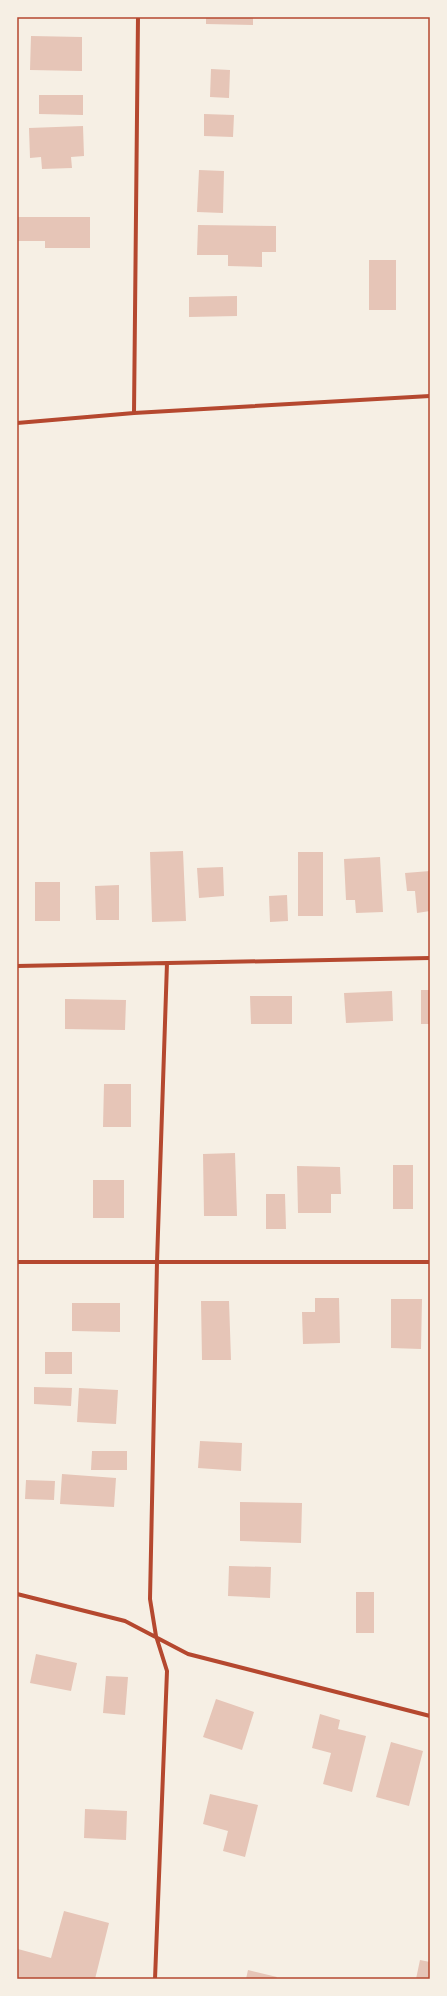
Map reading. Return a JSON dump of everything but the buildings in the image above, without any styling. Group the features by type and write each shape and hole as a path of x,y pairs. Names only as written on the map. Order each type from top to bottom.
{"street":[{"path":"134,413 138,17"},
{"path":"17,423 134,413 430,396"},
{"path":"17,966 430,958"},
{"path":"155,1979 167,1671 156,1636 150,1599 157,1262 168,963"},
{"path":"17,1262 430,1262"},
{"path":"17,1594 125,1621 188,1654 430,1716"}]}
